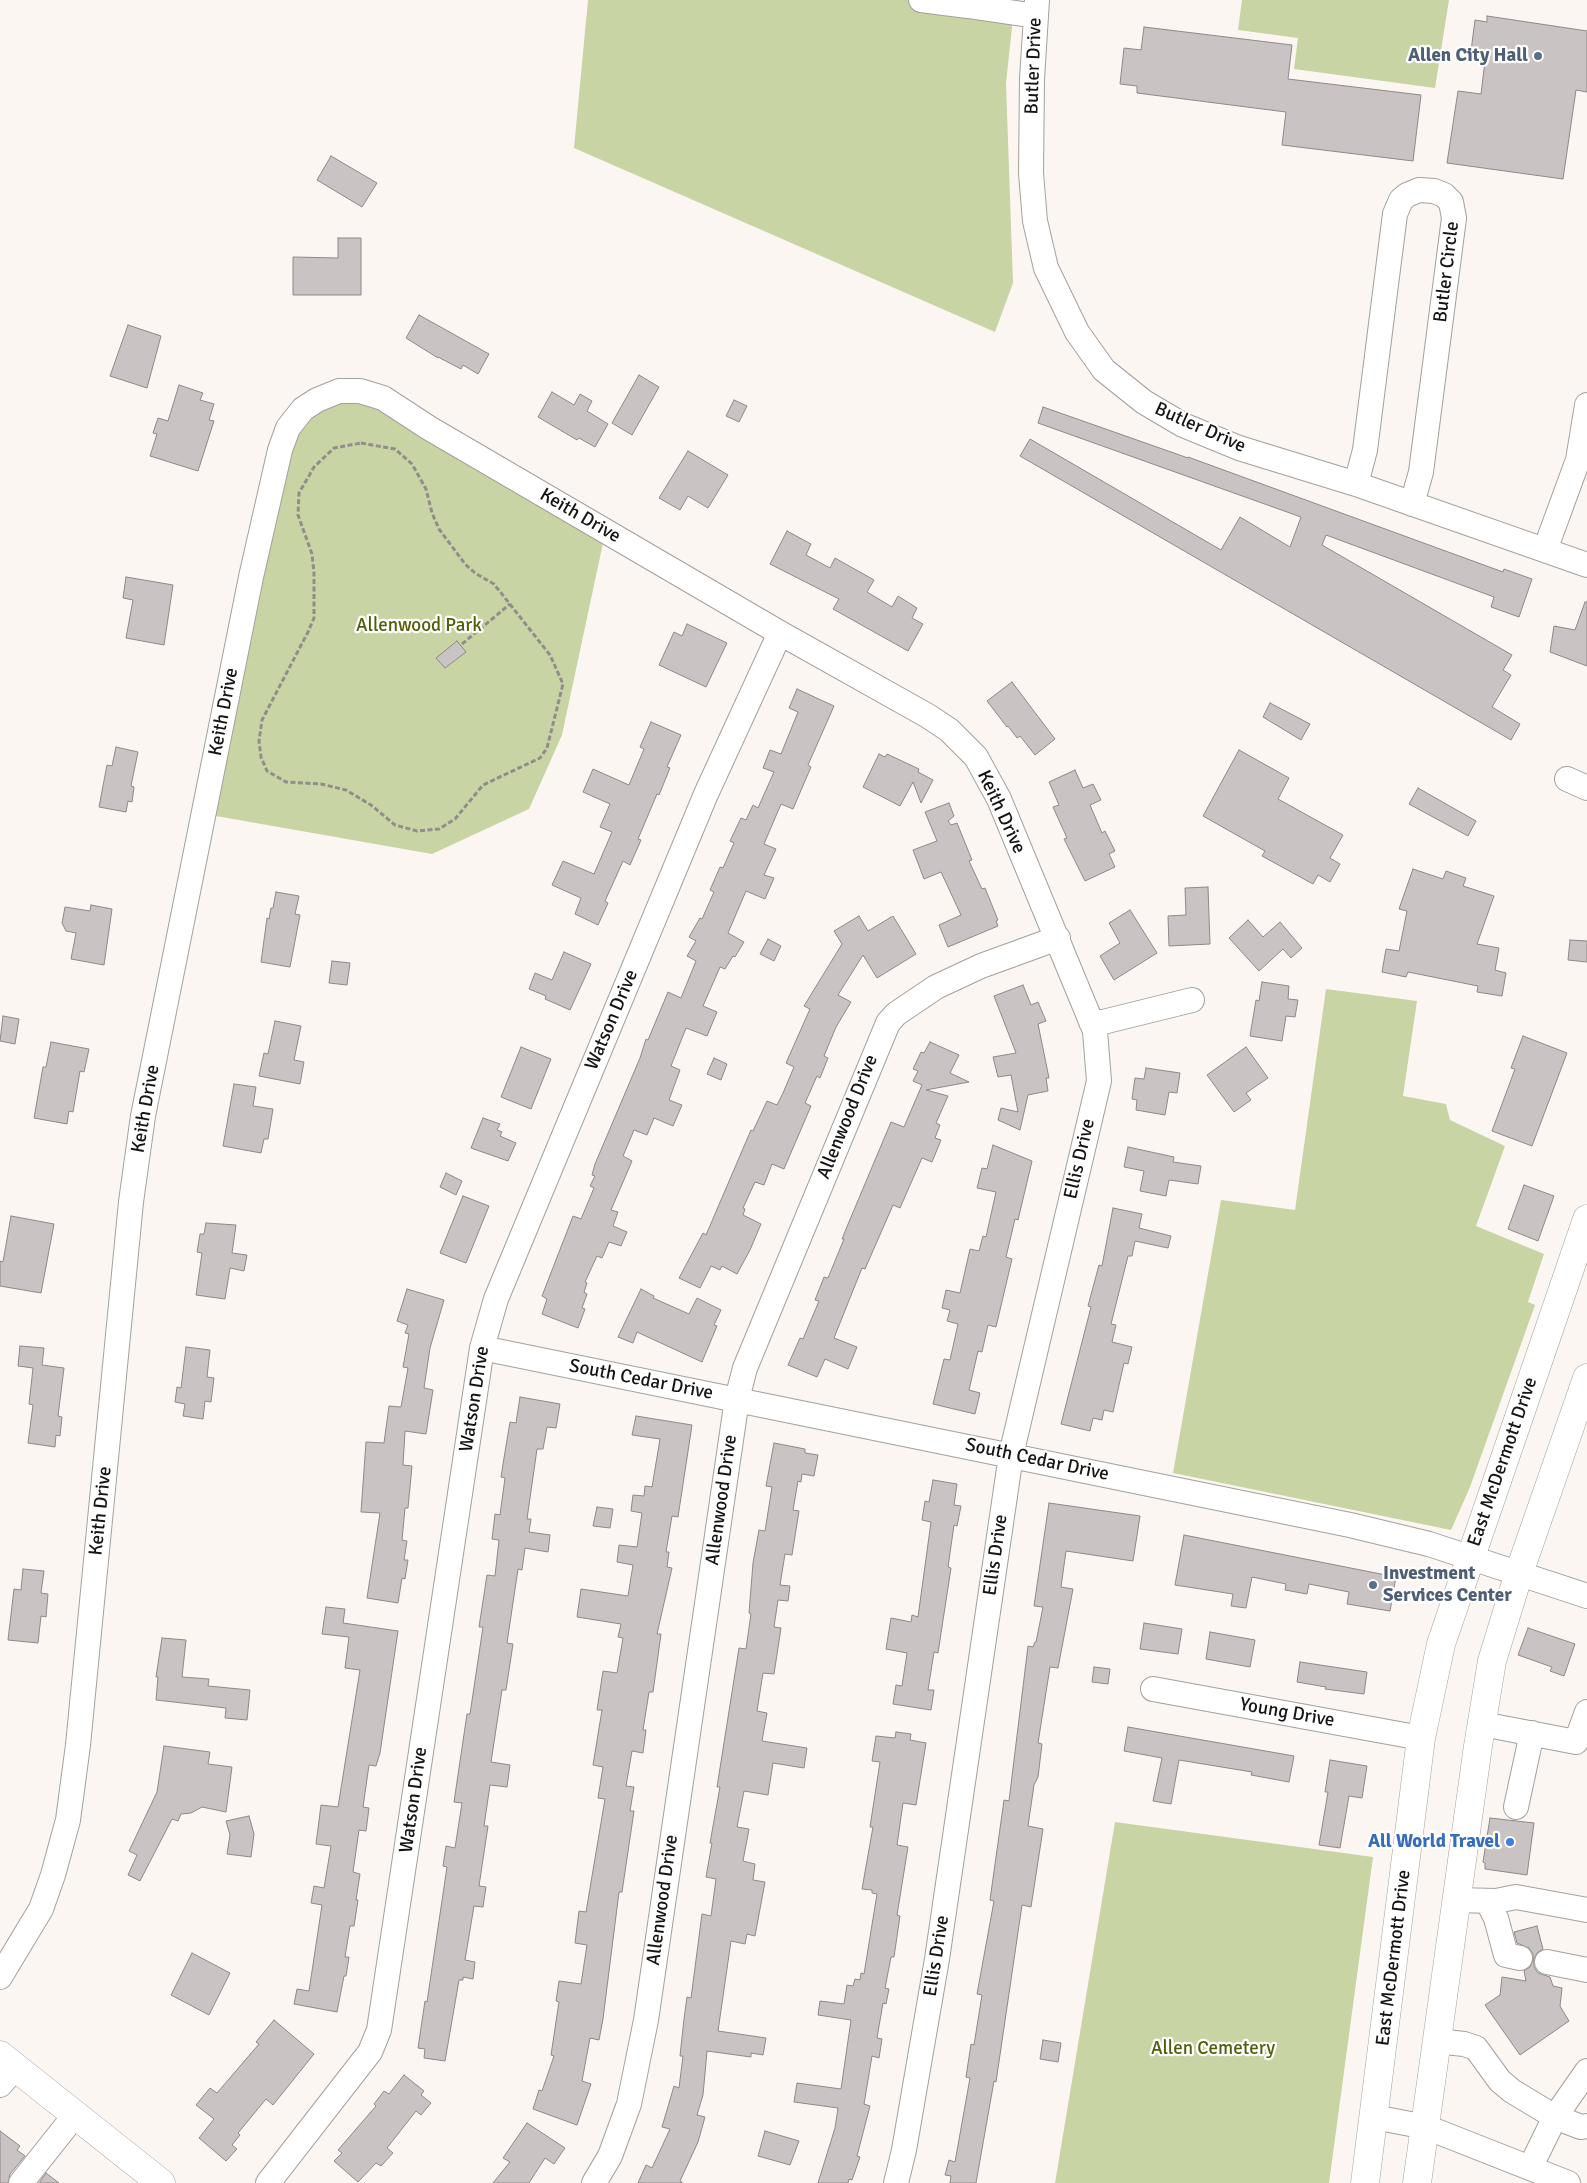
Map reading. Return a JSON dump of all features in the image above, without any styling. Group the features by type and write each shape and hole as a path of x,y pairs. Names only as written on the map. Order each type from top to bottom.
{"main road":[{"name":"East McDermott Drive","path":"1365,2183 1421,1738 1441,1644 1587,1219"},
{"path":"1417,2183 1456,1900 1492,1661 1519,1573 1587,1378"},
{"path":"5,2069 75,2115 160,2183"}],"street":[{"path":"921,0 1036,8"},
{"name":"Butler Drive","path":"1036,8 1032,79 1031,173 1035,221 1046,268 1077,332 1104,370 1144,402 1183,424 1240,448 1356,484 1587,565"},
{"name":"Butler Circle","path":"1356,484 1365,450 1396,214 1401,200 1407,195 1419,190 1434,191 1444,195 1451,202 1454,218 1421,472 1412,504"},
{"name":"Keith Drive","path":"0,1977 41,1909 53,1875 68,1820 78,1745 130,1211 143,1116 251,577 280,450 288,428 302,409 317,400 339,391 360,391 383,398 429,428 780,633 928,716 949,730 976,757 999,799 1058,938"},
{"path":"1545,550 1578,460 1587,405"},
{"name":"Watson Drive","path":"268,2183 370,2052 379,2030 482,1348 496,1299 702,803 780,633"},
{"name":"Ellis Drive","path":"896,2183 904,2150 937,1959 1011,1455 1099,1081 1095,1031 1058,938"},
{"name":"Allenwood Drive","path":"594,2183 610,2156 629,2104 646,2020 737,1399 745,1368 888,1023 896,1014 936,987 981,966 1058,938"},
{"path":"1092,1022 1104,1022 1192,1000"},
{"name":"South Cedar Drive","path":"482,1348 1350,1525 1429,1544 1587,1596"},
{"name":"Young Drive","path":"1153,1689 1421,1738"},
{"path":"1482,1724 1576,1742 1587,1712"},
{"path":"1516,1807 1532,1733"},
{"path":"1456,1900 1487,1901 1516,1897 1587,1910"},
{"path":"1487,1901 1496,1918 1506,1955 1520,1958"},
{"path":"1546,1962 1587,1970"},
{"path":"1436,2041 1464,2044 1476,2048 1500,2081 1512,2091 1555,2117 1581,2126 1587,2126"},
{"path":"1536,2175 1555,2117 1587,2071"},
{"path":"21,2183 75,2115"},
{"path":"1374,2117 1426,2127 1536,2175 1568,2183"}],"path":[{"path":"362,443 395,449 412,464 426,489 432,513 440,529 465,564 475,573 494,584 510,604 550,655 563,684 547,748 540,758 483,785 455,819 439,829 417,832 395,825 371,805 346,790 322,784 286,782 267,771 261,757 259,741 262,720 314,618 312,554 298,515 299,493 314,467 334,448 362,443"},
{"path":"462,644 510,604"}],"green space":[{"path":"588,0 1015,0 1006,83 1013,283 995,332 574,148"},
{"path":"1242,0 1449,0 1435,88 1294,69 1298,38 1238,30"},
{"name":"Allenwood Park","path":"345,400 378,408 603,543 562,735 529,809 432,854 216,816 281,491 296,437 317,411"},
{"path":"1326,989 1417,1001 1403,1096 1446,1104 1450,1120 1505,1146 1476,1226 1544,1254 1528,1302 1535,1305 1470,1487 1451,1530 1173,1473 1221,1200 1295,1210"},
{"name":"Allen Cemetery","path":"1115,1822 1373,1857 1329,2183 1055,2183"}],"building":[{"path":"1487,16 1587,31 1587,92 1576,90 1563,179 1447,163 1458,91 1481,94 1486,53 1471,51 1475,20 1487,22"},
{"path":"1144,27 1292,45 1288,79 1421,95 1413,161 1282,145 1286,112 1137,93 1137,86 1120,84 1124,48 1141,50"},
{"path":"331,156 377,183 362,207 317,180"},
{"path":"338,238 361,238 361,295 293,295 293,257 338,258"},
{"path":"419,315 489,354 478,374 463,365 461,369 438,358 406,338"},
{"path":"128,325 161,336 147,388 110,376"},
{"path":"639,375 659,387 632,435 612,423"},
{"path":"179,385 203,393 200,400 214,404 209,420 214,421 198,471 150,456 157,434 153,433 158,418 168,421"},
{"path":"552,392 574,405 580,394 592,401 587,411 608,424 595,447 579,438 577,440 538,417"},
{"path":"734,400 747,406 739,422 726,416"},
{"path":"1043,407 1188,457 1503,572 1504,569 1532,579 1519,617 1491,607 1494,597 1326,535 1322,545 1512,655 1503,670 1511,675 1492,707 1520,724 1511,740 1020,456 1030,439 1221,550 1240,517 1290,547 1301,517 1038,423"},
{"path":"688,451 728,475 708,508 688,496 680,510 659,498"},
{"path":"787,531 811,544 806,555 830,568 835,558 874,580 867,592 892,607 898,596 917,608 912,618 923,624 908,651 833,609 839,599 770,564"},
{"path":"126,577 173,585 164,645 126,638 133,600 123,598"},
{"path":"1585,602 1587,602 1587,666 1550,652 1554,626 1575,630"},
{"path":"687,624 727,643 706,687 659,665 674,632 682,636"},
{"path":"457,641 466,652 445,668 436,658"},
{"path":"1012,682 1055,739 1035,755 1020,736 1017,738 1007,727 987,701"},
{"path":"797,689 834,706 808,765 811,767 793,809 781,804 764,844 776,849 764,875 774,878 765,899 746,891 728,933 744,942 725,969 720,967 703,1006 717,1012 707,1036 686,1028 671,1066 680,1070 669,1100 682,1105 673,1126 654,1118 647,1135 634,1130 623,1156 632,1161 611,1210 618,1212 613,1226 627,1232 621,1246 609,1242 602,1258 597,1256 585,1282 587,1283 584,1292 587,1294 582,1308 585,1309 578,1328 542,1314 547,1299 542,1296 573,1216 581,1219 594,1188 590,1186 595,1176 592,1175 595,1164 640,1058 646,1039 648,1040 668,992 681,998 696,961 687,956 696,941 689,937 700,918 702,919 714,892 710,890 720,867 723,868 734,843 730,841 741,818 746,820 753,805 758,808 774,772 763,768 770,750 781,754 798,712 789,708"},
{"path":"1270,703 1310,724 1301,740 1263,717"},
{"path":"651,722 681,735 667,767 670,768 659,795 657,794 638,839 641,840 630,865 623,861 605,901 608,903 598,925 575,914 581,898 552,885 563,861 594,874 612,832 600,827 610,804 583,792 593,769 629,785 644,749 640,747"},
{"path":"116,747 138,752 131,786 134,787 132,802 128,801 126,812 99,807 107,765 112,766"},
{"path":"1239,750 1289,778 1278,799 1343,835 1330,858 1340,864 1330,882 1318,875 1313,884 1262,856 1265,851 1203,816"},
{"path":"879,754 885,757 887,754 919,769 918,772 933,780 921,803 913,782 900,806 863,787"},
{"path":"1075,770 1083,788 1093,784 1101,800 1090,805 1102,833 1105,831 1115,851 1109,854 1115,867 1085,881 1064,839 1067,838 1053,807 1059,805 1049,782"},
{"path":"1418,788 1476,821 1468,836 1409,804"},
{"path":"949,803 954,816 948,821 951,825 957,823 972,860 969,861 982,889 985,888 998,920 996,921 998,926 948,947 939,925 961,915 941,872 924,879 913,850 937,841 925,812"},
{"path":"1413,869 1443,879 1446,871 1466,878 1463,886 1494,896 1477,944 1499,948 1495,970 1506,973 1502,996 1477,992 1478,986 1408,972 1406,977 1382,972 1386,949 1399,951 1407,911 1399,909"},
{"path":"1208,887 1210,944 1169,946 1168,916 1186,915 1185,888"},
{"path":"276,892 299,896 295,914 300,915 290,967 261,962 267,918 269,919 271,908 273,908"},
{"path":"91,905 112,909 104,965 71,959 76,933 66,931 62,923 65,907 90,911"},
{"path":"1130,910 1157,953 1114,980 1100,956 1120,943 1109,923"},
{"path":"859,916 868,931 893,916 916,954 877,978 863,955 838,995 851,1002 836,1027 824,1056 828,1058 820,1078 817,1076 805,1103 811,1106 784,1169 772,1164 764,1185 755,1182 743,1208 745,1209 743,1215 761,1224 750,1250 737,1274 722,1266 720,1270 711,1266 700,1288 679,1278 703,1233 706,1235 751,1130 753,1131 767,1101 777,1105 783,1093 794,1067 786,1063 810,1009 804,1006 842,944 834,931"},
{"path":"1248,920 1263,937 1280,922 1302,948 1291,958 1283,949 1259,971 1229,938"},
{"path":"768,939 781,946 774,961 760,954"},
{"path":"1570,940 1587,941 1587,962 1568,960"},
{"path":"564,952 591,964 570,1010 545,999 546,996 529,989 535,973 552,980"},
{"path":"332,961 350,963 347,985 329,983"},
{"path":"1262,982 1289,986 1288,999 1298,1000 1295,1017 1286,1016 1282,1041 1250,1036 1256,1000 1259,1001"},
{"path":"1023,985 1031,1005 1038,1002 1046,1021 1038,1024 1049,1078 1046,1078 1048,1091 1028,1095 1020,1130 998,1120 1001,1108 1018,1112 1011,1075 998,1077 993,1057 1016,1053 994,996"},
{"path":"3,1016 19,1019 15,1044 0,1041"},
{"path":"275,1021 301,1026 294,1060 304,1062 300,1084 259,1076 264,1053 268,1054"},
{"path":"1523,1036 1567,1053 1532,1146 1492,1131 1515,1069 1511,1068"},
{"path":"51,1042 89,1049 84,1072 80,1071 73,1112 69,1111 67,1124 34,1118 43,1067 46,1067"},
{"path":"930,1042 959,1055 950,1073 969,1082 926,1090 948,1096 936,1123 940,1125 935,1138 941,1140 932,1162 922,1158 900,1208 893,1205 865,1269 862,1268 834,1338 857,1347 848,1369 825,1359 817,1377 788,1365 800,1338 803,1339 819,1301 815,1300 824,1277 828,1278 844,1239 842,1239 846,1229 891,1122 904,1127 922,1085 913,1081 918,1071 913,1069 921,1052 924,1053"},
{"path":"521,1047 551,1059 531,1109 501,1097"},
{"path":"1246,1047 1268,1078 1246,1093 1251,1100 1234,1112 1207,1075"},
{"path":"714,1058 727,1064 721,1080 707,1074"},
{"path":"1146,1068 1180,1073 1177,1093 1169,1092 1165,1115 1136,1110 1137,1100 1132,1099 1135,1078 1144,1079"},
{"path":"234,1084 256,1087 253,1106 273,1109 268,1139 264,1139 261,1153 223,1146"},
{"path":"483,1118 500,1124 497,1130 502,1132 500,1136 516,1143 508,1161 471,1148"},
{"path":"993,1145 1032,1161 1018,1220 1015,1219 1006,1257 1012,1259 996,1327 988,1325 982,1352 978,1351 969,1390 980,1393 975,1414 933,1404 944,1359 950,1360 958,1324 947,1321 950,1310 942,1308 946,1290 960,1293 970,1249 979,1251 983,1236 986,1237 996,1192 977,1188 982,1168 987,1169"},
{"path":"1128,1147 1174,1157 1173,1162 1201,1166 1198,1184 1169,1180 1166,1196 1140,1191 1144,1171 1124,1167"},
{"path":"446,1173 462,1181 456,1195 440,1187"},
{"path":"1524,1185 1554,1196 1538,1241 1508,1229"},
{"path":"463,1196 489,1206 466,1263 440,1253"},
{"path":"1113,1208 1142,1214 1139,1228 1171,1236 1168,1248 1135,1241 1132,1256 1128,1256 1111,1324 1116,1325 1112,1342 1132,1347 1128,1364 1124,1363 1113,1412 1104,1410 1102,1420 1093,1418 1090,1431 1061,1424 1091,1307 1088,1306 1099,1265 1102,1266"},
{"path":"11,1216 54,1224 41,1293 0,1286 0,1261 3,1262"},
{"path":"206,1223 236,1225 232,1253 247,1255 244,1271 230,1268 225,1299 196,1295 202,1253 197,1252 200,1234 204,1234"},
{"path":"407,1289 444,1300 430,1348 424,1388 433,1390 426,1434 405,1431 403,1465 412,1466 408,1508 405,1508 402,1540 407,1541 404,1560 408,1560 405,1579 402,1578 398,1603 367,1598 380,1513 361,1512 366,1442 384,1443 389,1406 401,1407 408,1368 403,1367 409,1334 405,1333 408,1325 397,1321"},
{"path":"641,1289 654,1296 653,1298 689,1314 697,1298 721,1310 714,1325 717,1326 702,1362 637,1332 633,1343 618,1337"},
{"path":"20,1346 44,1348 42,1365 64,1368 58,1416 62,1417 60,1436 56,1435 55,1447 28,1443 33,1405 29,1404 33,1368 18,1366"},
{"path":"186,1347 210,1350 207,1377 214,1378 211,1402 205,1401 203,1419 183,1416 185,1404 175,1402 177,1387 181,1388"},
{"path":"520,1397 560,1404 556,1428 547,1427 543,1449 537,1449 527,1519 531,1519 529,1532 550,1535 548,1552 525,1548 522,1570 518,1569 507,1643 513,1644 506,1690 502,1690 491,1762 510,1765 507,1787 490,1785 484,1826 488,1826 479,1886 486,1887 483,1907 474,1906 465,1960 475,1962 473,1979 463,1977 463,1980 459,1980 445,2061 424,2058 425,2049 418,2048 425,2001 427,2002 447,1867 443,1866 446,1846 455,1848 462,1803 454,1802 467,1714 470,1714 483,1627 479,1627 487,1575 495,1576 499,1540 492,1539 495,1514 500,1515 505,1478 501,1477 510,1422 516,1423"},
{"path":"636,1416 692,1425 678,1517 672,1516 666,1552 669,1552 667,1567 672,1568 657,1634 661,1634 653,1692 649,1692 643,1730 646,1730 643,1753 632,1751 626,1786 634,1787 630,1811 634,1811 622,1892 619,1892 603,2019 599,2040 590,2038 582,2081 591,2084 577,2125 533,2109 539,2090 542,2091 554,2056 551,2055 559,2002 556,2001 559,1981 581,1984 587,1945 575,1943 579,1911 586,1912 605,1799 598,1798 603,1767 593,1765 602,1710 597,1710 603,1671 617,1673 623,1638 618,1637 621,1624 577,1617 581,1589 628,1596 633,1565 617,1562 619,1545 637,1547 642,1513 631,1511 633,1495 644,1496 645,1486 652,1487 660,1439 632,1435"},
{"path":"774,1443 805,1449 805,1453 818,1455 814,1476 802,1474 801,1482 798,1481 793,1510 799,1511 792,1555 785,1554 780,1585 790,1586 788,1601 778,1600 774,1627 781,1628 774,1674 763,1673 757,1711 767,1713 762,1741 807,1748 804,1768 773,1763 768,1795 744,1791 737,1827 749,1829 743,1861 755,1864 753,1880 765,1882 755,1936 747,1934 745,1944 731,1941 718,2031 766,2038 763,2055 751,2053 751,2057 707,2051 703,2095 697,2115 705,2117 698,2142 680,2181 683,2183 638,2183 646,2165 652,2168 670,2129 662,2127 674,2086 679,2088 683,2056 680,2056 684,2019 687,1997 691,1998 702,1914 711,1916 716,1879 706,1877 720,1787 717,1787 739,1648 746,1649 751,1614 749,1613 753,1563 759,1530 765,1531 772,1487 766,1486"},
{"path":"933,1480 957,1484 954,1505 961,1506 957,1526 954,1525 948,1567 951,1568 938,1653 934,1652 928,1690 934,1690 931,1710 893,1704 896,1685 902,1686 907,1653 886,1649 891,1618 911,1622 912,1615 918,1617 931,1522 922,1520 925,1501 929,1502"},
{"path":"1049,1503 1140,1516 1133,1561 1066,1551 1061,1587 1073,1589 1058,1668 1050,1667 1038,1743 1042,1744 1038,1777 1034,1785 1028,1826 1043,1829 1031,1907 1022,1905 996,2082 994,2081 976,2183 950,2183 951,2176 945,2175 949,2160 955,2162 970,2078 966,2077 971,2044 974,2045 982,1995 977,1994 994,1901 990,1900 1004,1800 1009,1801 1028,1646 1033,1647 1036,1642 1043,1607 1034,1606"},
{"path":"597,1507 613,1509 610,1528 593,1526"},
{"path":"1184,1535 1396,1577 1390,1611 1347,1604 1349,1592 1309,1584 1307,1594 1285,1590 1286,1584 1252,1577 1246,1608 1231,1606 1233,1594 1175,1585"},
{"path":"23,1569 44,1571 41,1593 48,1594 46,1617 41,1616 38,1643 8,1640 14,1589 21,1590"},
{"path":"326,1607 345,1609 343,1623 398,1631 380,1753 376,1766 369,1765 363,1807 369,1808 366,1831 359,1830 353,1872 360,1874 356,1900 358,1900 354,1926 350,1926 345,1957 349,1957 337,2012 294,2004 297,1989 309,1991 322,1905 311,1903 314,1886 324,1888 331,1846 316,1844 321,1805 338,1807 360,1670 345,1668 349,1637 322,1634"},
{"path":"1144,1623 1182,1629 1178,1654 1140,1649"},
{"path":"1528,1628 1575,1644 1564,1676 1550,1671 1552,1667 1518,1655"},
{"path":"1210,1632 1255,1640 1250,1667 1206,1659"},
{"path":"162,1638 186,1640 182,1677 209,1679 208,1686 250,1690 247,1720 225,1718 226,1708 156,1700 158,1677 156,1677"},
{"path":"1300,1662 1367,1672 1364,1694 1325,1689 1326,1687 1297,1682"},
{"path":"1094,1667 1110,1669 1108,1684 1092,1682"},
{"path":"1128,1727 1294,1756 1289,1782 1251,1775 1252,1772 1179,1760 1171,1804 1153,1801 1162,1758 1124,1751"},
{"path":"896,1732 911,1734 910,1740 926,1743 916,1805 903,1803 897,1845 908,1847 897,1915 900,1916 894,1957 891,1957 885,1988 889,1989 886,2004 883,2003 877,2038 882,2039 879,2058 872,2056 864,2104 870,2106 857,2156 860,2157 852,2180 849,2179 848,2183 818,2183 835,2128 838,2108 794,2102 797,2083 841,2089 851,2020 818,2015 820,2001 844,2004 847,1985 853,1986 855,1979 860,1980 861,1973 864,1974 877,1894 872,1893 872,1890 862,1889 873,1827 870,1827 880,1762 872,1761 876,1736 895,1738"},
{"path":"164,1746 210,1752 208,1764 232,1767 226,1812 202,1807 191,1813 181,1814 178,1821 172,1819 140,1881 128,1875 137,1855 129,1851 157,1792"},
{"path":"1330,1760 1367,1766 1362,1798 1349,1796 1340,1848 1319,1845 1328,1792 1325,1792"},
{"path":"249,1816 254,1834 251,1857 227,1854 230,1835 226,1821"},
{"path":"1490,1818 1534,1823 1527,1875 1485,1869 1485,1863 1483,1862"},
{"path":"1537,1926 1543,1949 1537,1953 1534,1959 1534,1967 1538,1973 1550,1977 1553,1986 1562,1988 1560,2006 1569,2021 1520,2055 1485,2005 1500,1995 1502,1977 1526,1981 1524,1971 1530,1967 1533,1954 1529,1948 1517,1943 1514,1932"},
{"path":"192,1953 230,1973 209,2015 171,1995"},
{"path":"274,2020 314,2054 273,2105 266,2099 238,2133 240,2135 232,2145 237,2149 226,2161 199,2138 214,2119 196,2105 210,2088 217,2093 259,2044 256,2042"},
{"path":"1043,2040 1061,2043 1058,2062 1040,2059"},
{"path":"404,2075 424,2091 421,2095 431,2103 421,2115 416,2111 387,2148 393,2153 381,2166 376,2163 358,2182 334,2161 342,2153 338,2150 376,2106 374,2104 384,2091 389,2094"},
{"path":"527,2123 565,2148 554,2164 545,2158 529,2183 493,2183 510,2162 503,2158"},
{"path":"0,2131 20,2146 17,2150 25,2156 10,2174 8,2183 0,2183"},
{"path":"765,2131 799,2141 790,2165 758,2156"},
{"path":"46,2173 59,2183 39,2183"}],"place":[{"name":"Allen City Hall","path":"1538,56"},
{"name":"Investment Services Center","path":"1373,1585"},
{"name":"All World Travel","path":"1510,1842"}]}
